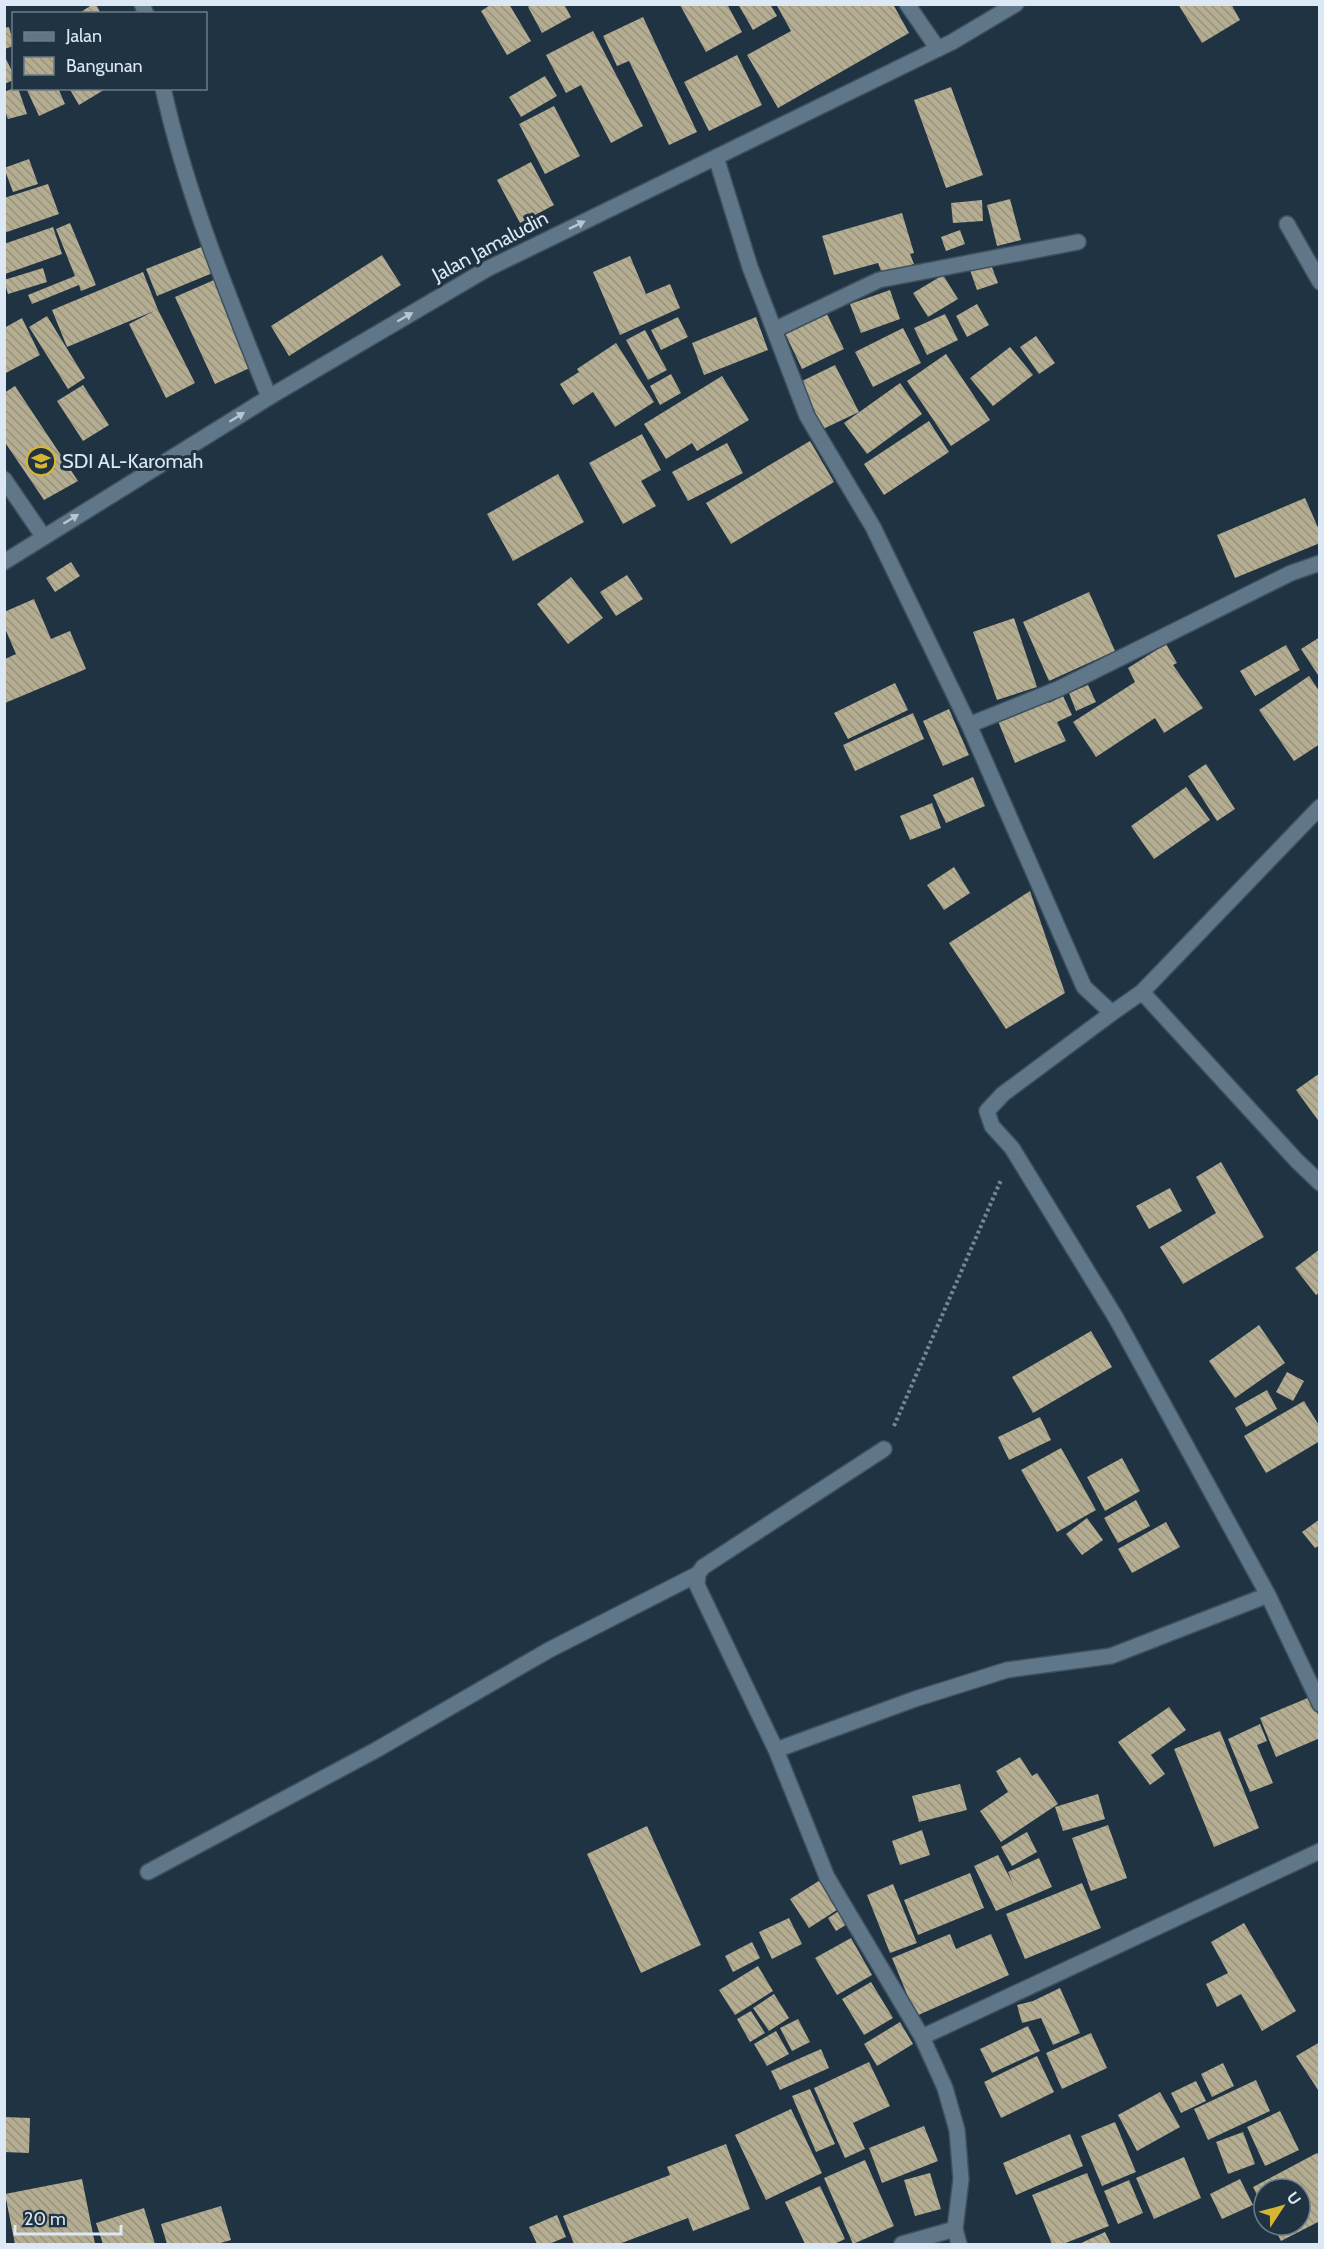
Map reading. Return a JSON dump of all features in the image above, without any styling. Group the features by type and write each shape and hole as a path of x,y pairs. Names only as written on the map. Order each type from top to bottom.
{"street":[{"path":"907,4 938,49"},
{"name":"Jalan Jamaludin","path":"4,562 269,397 487,269 938,49 1016,4"},
{"path":"163,90 174,138 203,229 269,397"},
{"path":"716,157 750,267 807,416 873,527 969,725 1084,987 1112,1013"},
{"path":"1287,224 1320,282"},
{"path":"774,330 879,280 1078,242"},
{"path":"4,479 43,536"},
{"path":"969,725 1058,689 1291,573 1320,563"},
{"path":"1320,807 1142,992 1003,1094 987,1111 992,1126 1012,1148 1116,1318 1268,1595 1320,1704"},
{"path":"1142,992 1296,1161 1320,1183"},
{"path":"148,1872 376,1750 549,1650 698,1574 703,1567 884,1449"},
{"path":"698,1574 697,1585 776,1750 826,1877 922,2037 945,2088 957,2130 961,2179 955,2229 959,2244"},
{"path":"776,1750 915,1698 1007,1670 1111,1656 1268,1595"},
{"path":"922,2037 1320,1851"},
{"path":"902,2244 955,2229"}],"path":[{"path":"884,1449 999,1188 1012,1148"}],"building":[{"path":"96,4 100,12 81,12"},
{"path":"492,4 509,4 531,41 507,55 481,11"},
{"path":"532,4 564,4 571,17 542,33 528,7"},
{"path":"727,4 742,32 706,52 680,5"},
{"path":"738,4 770,4 777,16 753,30"},
{"path":"776,4 893,4 909,33 778,108 747,55 791,31"},
{"path":"1178,4 1231,4 1240,20 1202,43"},
{"path":"643,17 697,132 669,145 629,61 617,66 603,36"},
{"path":"9,27 12,47 4,49 4,28"},
{"path":"593,31 643,126 611,143 581,85 566,93 546,55"},
{"path":"4,55 12,71 12,81 4,84"},
{"path":"737,55 762,105 709,131 684,82"},
{"path":"545,76 557,96 521,117 509,97"},
{"path":"951,87 983,175 946,188 914,100"},
{"path":"12,89 19,90 27,114 8,119 4,109 4,92"},
{"path":"27,90 59,90 65,104 39,116"},
{"path":"70,90 104,90 79,105"},
{"path":"554,106 580,156 545,174 519,124"},
{"path":"29,159 38,184 13,192 4,168"},
{"path":"531,162 554,205 520,223 497,180"},
{"path":"48,184 59,214 4,233 4,198"},
{"path":"1010,199 1021,240 997,246 987,205"},
{"path":"982,200 983,221 953,223 951,203"},
{"path":"902,213 914,253 910,254 914,264 883,276 878,263 834,275 822,236"},
{"path":"70,223 96,285 81,291 79,285 32,304 28,295 75,276 56,229"},
{"path":"53,227 62,254 5,274 4,244"},
{"path":"960,230 965,244 946,251 941,237"},
{"path":"204,246 215,272 157,296 146,269"},
{"path":"382,255 401,285 289,356 271,326"},
{"path":"630,256 646,294 670,284 680,308 620,335 593,272"},
{"path":"990,262 998,283 977,290 970,270"},
{"path":"43,268 47,282 8,294 4,280"},
{"path":"143,272 158,310 195,383 166,398 129,324 154,311 67,347 52,310"},
{"path":"943,275 958,299 928,317 913,293"},
{"path":"214,280 254,366 215,384 175,297"},
{"path":"890,290 900,319 861,333 850,304"},
{"path":"977,304 989,325 967,337 956,316"},
{"path":"825,310 844,349 802,369 783,329"},
{"path":"945,314 958,340 927,355 914,328"},
{"path":"47,316 85,378 68,389 29,327"},
{"path":"678,317 688,337 661,350 651,330"},
{"path":"756,317 768,350 704,375 692,343"},
{"path":"22,318 40,355 4,374 4,328"},
{"path":"903,328 921,363 873,387 855,352"},
{"path":"645,330 667,370 648,380 626,340"},
{"path":"1036,336 1055,363 1039,374 1020,347"},
{"path":"616,343 654,402 615,427 593,392 573,405 560,384 579,372 577,369"},
{"path":"1010,347 1033,375 993,406 970,378"},
{"path":"946,354 990,420 951,446 907,381"},
{"path":"835,365 859,412 823,429 800,382"},
{"path":"671,374 681,393 660,405 650,386"},
{"path":"722,376 749,420 697,451 692,443 666,459 644,424"},
{"path":"900,383 922,414 867,454 844,423"},
{"path":"83,385 109,425 83,441 57,401"},
{"name":"SDI AL-Karomah","path":"15,386 78,481 44,500 4,441 4,393"},
{"path":"929,421 949,452 884,495 864,464"},
{"path":"642,434 661,470 641,481 656,506 623,524 589,463"},
{"path":"810,441 834,482 731,544 706,503"},
{"path":"727,443 743,473 688,501 672,472"},
{"path":"558,474 584,522 513,561 487,514"},
{"path":"1305,498 1320,532 1320,543 1235,578 1217,535"},
{"path":"71,562 80,576 55,592 46,578"},
{"path":"627,575 643,599 616,616 600,592"},
{"path":"571,577 603,618 568,644 537,604"},
{"path":"1089,592 1115,651 1049,681 1023,622"},
{"path":"34,599 51,639 70,631 86,669 5,703 5,659 16,654 4,626 4,612"},
{"path":"1014,618 1037,687 997,700 973,632"},
{"path":"1320,637 1320,678 1301,649"},
{"path":"1166,644 1177,663 1173,665 1203,708 1164,733 1155,718 1096,757 1073,722 1135,682 1128,668"},
{"path":"1286,645 1300,670 1255,696 1240,671"},
{"path":"1309,676 1320,692 1320,744 1294,761 1259,710"},
{"path":"895,683 908,710 848,739 834,713"},
{"path":"1088,685 1096,702 1076,711 1069,693"},
{"path":"1063,696 1072,715 1057,722 1066,741 1015,763 998,721 1047,700 1049,703"},
{"path":"949,709 969,755 943,766 923,721"},
{"path":"913,713 924,739 855,771 843,745"},
{"path":"1206,764 1235,809 1217,821 1188,776"},
{"path":"973,777 985,806 946,823 933,795"},
{"path":"1186,787 1210,820 1154,859 1131,826"},
{"path":"932,803 941,828 910,840 900,816"},
{"path":"954,867 970,893 944,910 927,885"},
{"path":"1030,891 1065,993 1006,1029 949,943"},
{"path":"1320,1073 1320,1123 1296,1090"},
{"path":"1221,1162 1264,1237 1183,1284 1160,1247 1216,1213 1196,1177"},
{"path":"1170,1188 1182,1211 1149,1229 1136,1206"},
{"path":"1320,1249 1320,1292 1316,1295 1295,1268"},
{"path":"1259,1325 1285,1363 1235,1398 1209,1361"},
{"path":"1091,1331 1112,1367 1033,1413 1012,1377"},
{"path":"1287,1372 1304,1381 1293,1401 1276,1392"},
{"path":"1267,1390 1277,1409 1246,1427 1235,1408"},
{"path":"1304,1401 1320,1427 1320,1441 1266,1473 1244,1436"},
{"path":"1040,1417 1051,1440 1009,1460 998,1437"},
{"path":"1061,1448 1096,1510 1057,1532 1021,1470"},
{"path":"1122,1458 1140,1491 1105,1511 1087,1477"},
{"path":"1136,1500 1150,1526 1118,1543 1104,1518"},
{"path":"1087,1518 1103,1540 1082,1555 1066,1534"},
{"path":"1320,1519 1320,1545 1315,1548 1302,1532"},
{"path":"1166,1522 1180,1547 1132,1573 1118,1549"},
{"path":"1310,1697 1320,1719 1320,1738 1276,1757 1260,1718"},
{"path":"1169,1707 1186,1730 1151,1755 1165,1774 1150,1785 1118,1742"},
{"path":"1260,1724 1267,1741 1257,1745 1273,1783 1250,1792 1228,1739"},
{"path":"1220,1731 1259,1828 1214,1847 1174,1749"},
{"path":"1020,1757 1032,1776 1037,1773 1058,1804 1001,1842 980,1811 1008,1792 996,1771"},
{"path":"960,1784 967,1810 919,1822 912,1796"},
{"path":"1098,1794 1105,1819 1063,1831 1055,1807"},
{"path":"1108,1825 1127,1878 1091,1891 1072,1838"},
{"path":"647,1826 701,1945 641,1973 587,1854"},
{"path":"922,1830 930,1855 900,1865 892,1841"},
{"path":"1027,1832 1037,1852 1012,1866 1001,1847"},
{"path":"998,1855 1013,1884 1008,1872 1039,1858 1052,1887 996,1911 974,1866"},
{"path":"970,1873 984,1908 918,1935 904,1900"},
{"path":"822,1879 840,1908 809,1928 790,1899"},
{"path":"1082,1883 1101,1928 1025,1959 1006,1914"},
{"path":"893,1884 917,1943 890,1953 867,1895"},
{"path":"842,1909 849,1923 836,1931 828,1918"},
{"path":"789,1918 802,1944 772,1959 759,1932"},
{"path":"1244,1923 1296,2011 1262,2031 1241,1994 1217,2007 1206,1984 1228,1973 1211,1942"},
{"path":"950,1934 956,1949 991,1934 1009,1975 916,2016 892,1958"},
{"path":"851,1938 872,1975 837,1995 815,1958"},
{"path":"752,1942 760,1958 733,1972 725,1956"},
{"path":"758,1966 773,1991 735,2015 719,1990"},
{"path":"871,1982 893,2018 864,2035 842,1999"},
{"path":"1060,1988 1080,2033 1053,2045 1041,2018 1022,2023 1017,2005 1033,2001"},
{"path":"774,1994 789,2018 769,2031 753,2008"},
{"path":"751,2011 765,2033 750,2042 737,2019"},
{"path":"798,2019 810,2042 792,2051 780,2028"},
{"path":"900,2022 913,2044 877,2066 864,2044"},
{"path":"1028,2026 1040,2051 992,2073 980,2049"},
{"path":"776,2031 789,2054 767,2066 754,2044"},
{"path":"1091,2033 1107,2068 1062,2089 1046,2053"},
{"path":"1320,2042 1320,2093 1296,2056"},
{"path":"821,2049 829,2068 780,2090 771,2071"},
{"path":"1037,2056 1054,2092 1001,2118 984,2082"},
{"path":"869,2062 890,2106 853,2123 865,2149 845,2158 814,2088"},
{"path":"1223,2063 1234,2086 1212,2097 1201,2074"},
{"path":"1256,2080 1270,2111 1208,2140 1194,2109"},
{"path":"1196,2081 1206,2101 1181,2113 1171,2093"},
{"path":"810,2089 835,2144 816,2152 792,2096"},
{"path":"1160,2092 1180,2127 1137,2151 1118,2115"},
{"path":"791,2109 822,2173 766,2200 735,2135"},
{"path":"1280,2111 1299,2150 1265,2166 1247,2127"},
{"path":"4,2117 30,2118 29,2153 4,2152"},
{"path":"1115,2122 1136,2172 1102,2186 1081,2136"},
{"path":"924,2126 938,2161 882,2183 869,2148"},
{"path":"1243,2132 1255,2164 1228,2174 1216,2142"},
{"path":"1070,2134 1083,2166 1016,2195 1003,2163"},
{"path":"726,2144 750,2209 693,2231 688,2218 619,2244 574,2244 563,2216 670,2175 667,2167"},
{"path":"1317,2153 1320,2156 1320,2221 1312,2225 1312,2177 1272,2177"},
{"path":"1184,2157 1201,2198 1154,2219 1136,2178"},
{"path":"865,2160 894,2226 853,2244 824,2178"},
{"path":"930,2173 941,2209 915,2216 904,2180"},
{"path":"1087,2173 1109,2226 1063,2244 1052,2244 1032,2195"},
{"path":"82,2179 95,2244 15,2244 5,2194"},
{"path":"1240,2179 1252,2205 1222,2219 1210,2194"},
{"path":"1129,2180 1143,2213 1118,2224 1104,2191"},
{"path":"820,2186 845,2239 834,2244 805,2244 785,2202"},
{"path":"221,2206 231,2240 217,2244 167,2244 161,2224"},
{"path":"144,2208 155,2244 103,2244 96,2223"},
{"path":"557,2215 566,2237 549,2244 537,2244 529,2227"},
{"path":"1105,2232 1111,2244 1079,2244"}],"place":[{"name":"SDI AL-Karomah","path":"41,461"}]}
